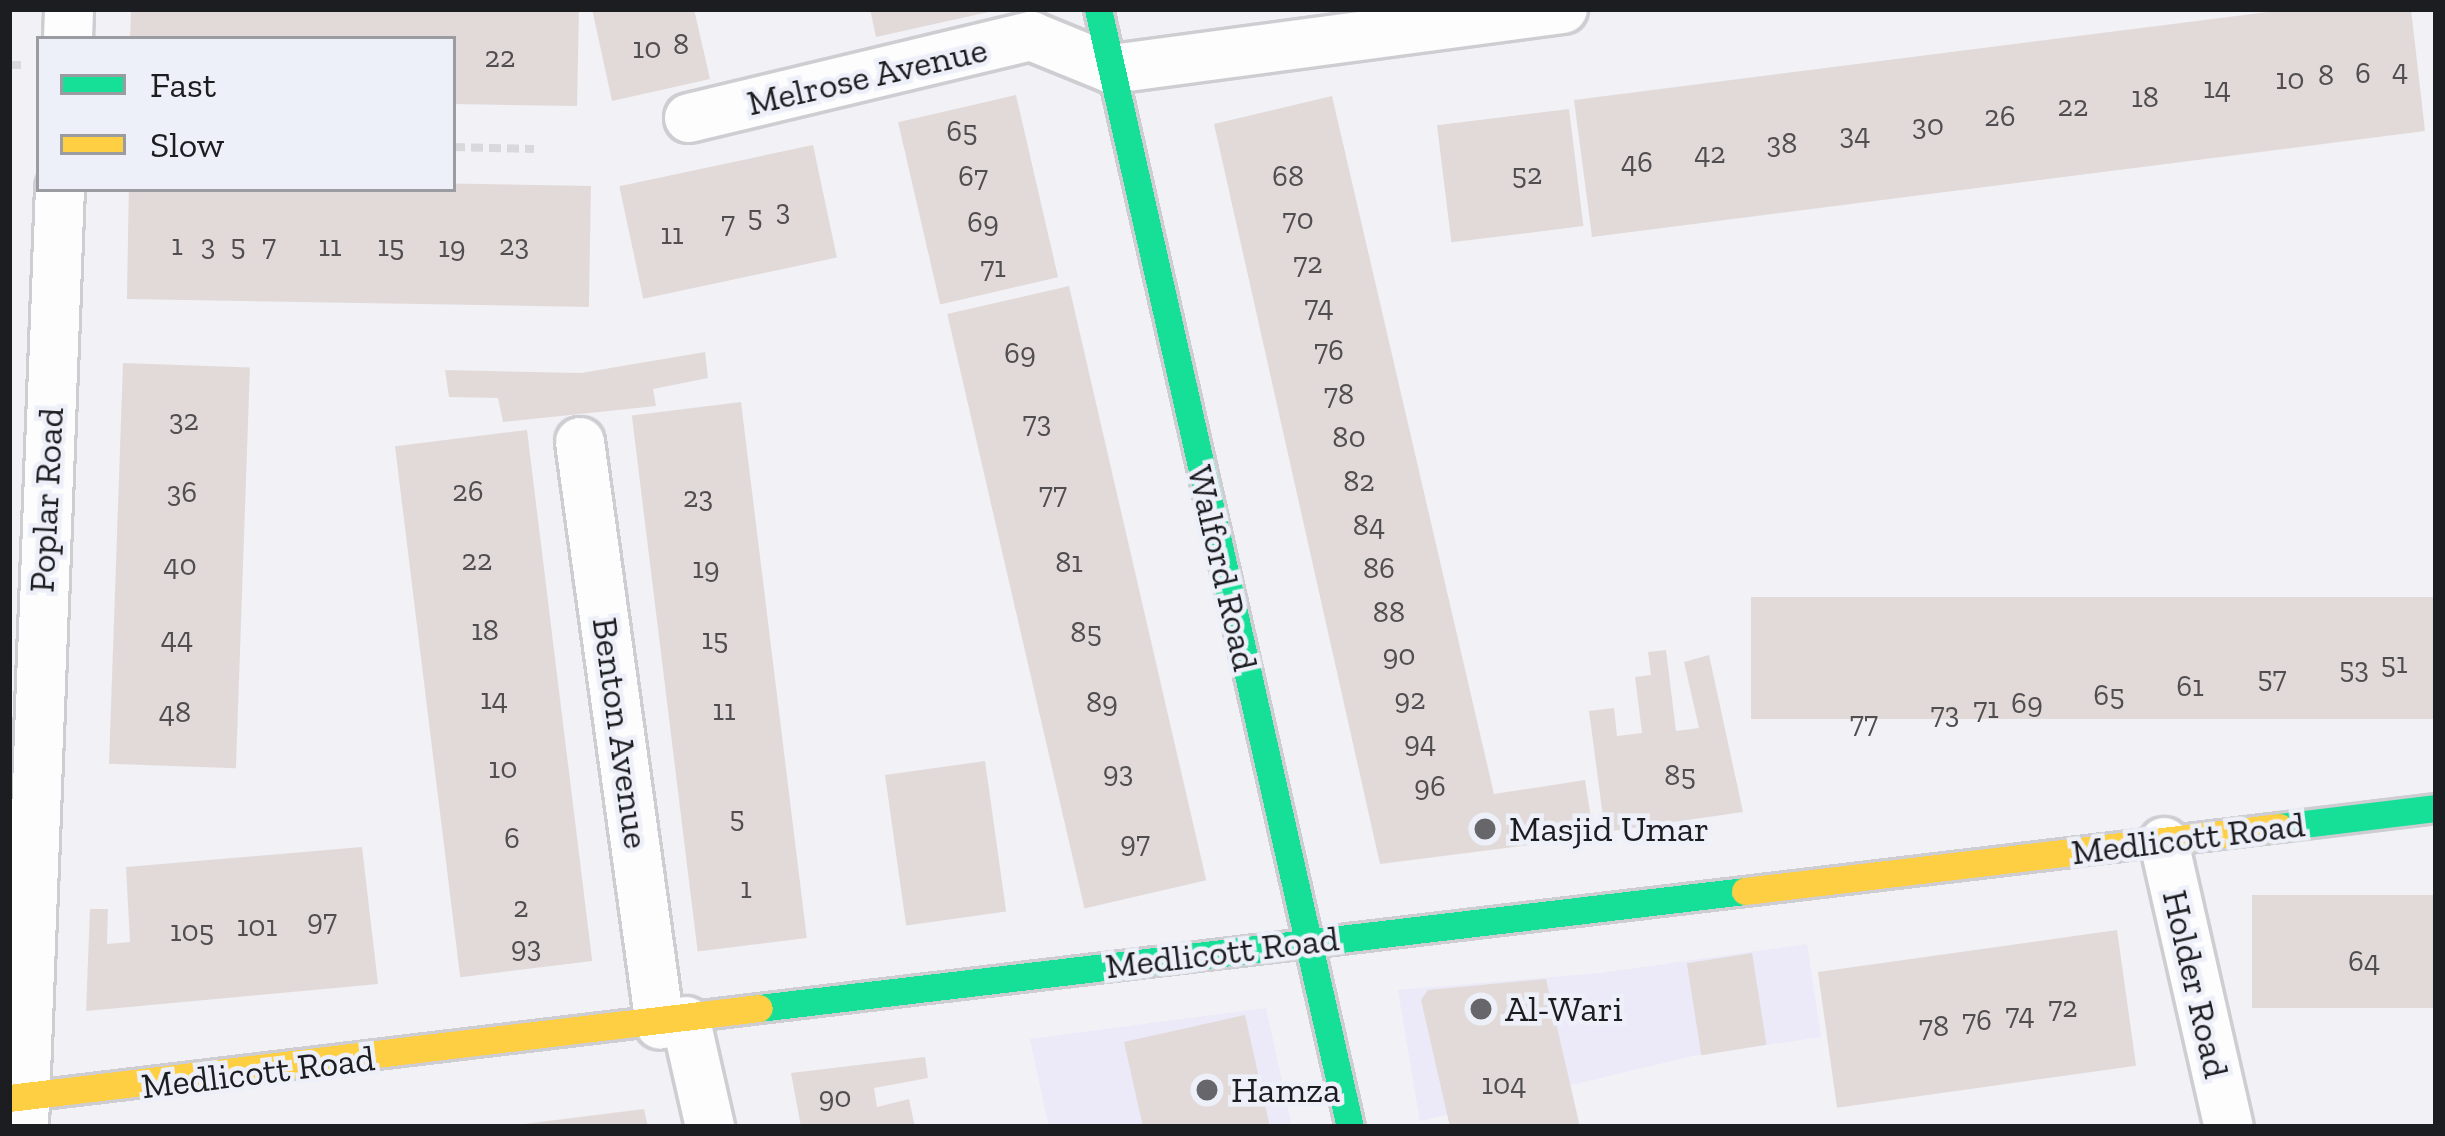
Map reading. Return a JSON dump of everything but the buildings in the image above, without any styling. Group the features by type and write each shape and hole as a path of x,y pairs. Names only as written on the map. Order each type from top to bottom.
{"street":[{"name":"Walford Road","path":"1098,9 1350,1127"},
{"path":"1112,69 1563,9"},
{"name":"Melrose Avenue","path":"688,118 1031,36 1112,69"},
{"name":"Poplar Road","path":"19,1108 60,192"},
{"name":"Benton Avenue","path":"580,442 673,1023 710,1127"},
{"name":"Medlicott Road","path":"19,1108 1306,941 2436,808"},
{"name":"Holder Road","path":"2164,842 2229,1127"}],"path":[{"path":"456,147 534,149"}],"shaded area":[{"path":"1807,944 1821,1037 1692,1056 1420,1121 1398,990 1601,973"},
{"path":"1266,1008 1292,1127 1049,1127 1030,1039"}],"traffic: fast":[{"path":"1098,9 1350,1127"},
{"path":"2279,827 2436,808"},
{"path":"759,1008 1745,891"}],"traffic: slow":[{"path":"1745,891 2279,827"},
{"path":"9,1098 759,1008"}],"place":[{"name":"Masjid Umar","path":"1485,829"},
{"name":"Al-Wari","path":"1481,1009"},
{"name":"Hamza","path":"1207,1090"}]}
